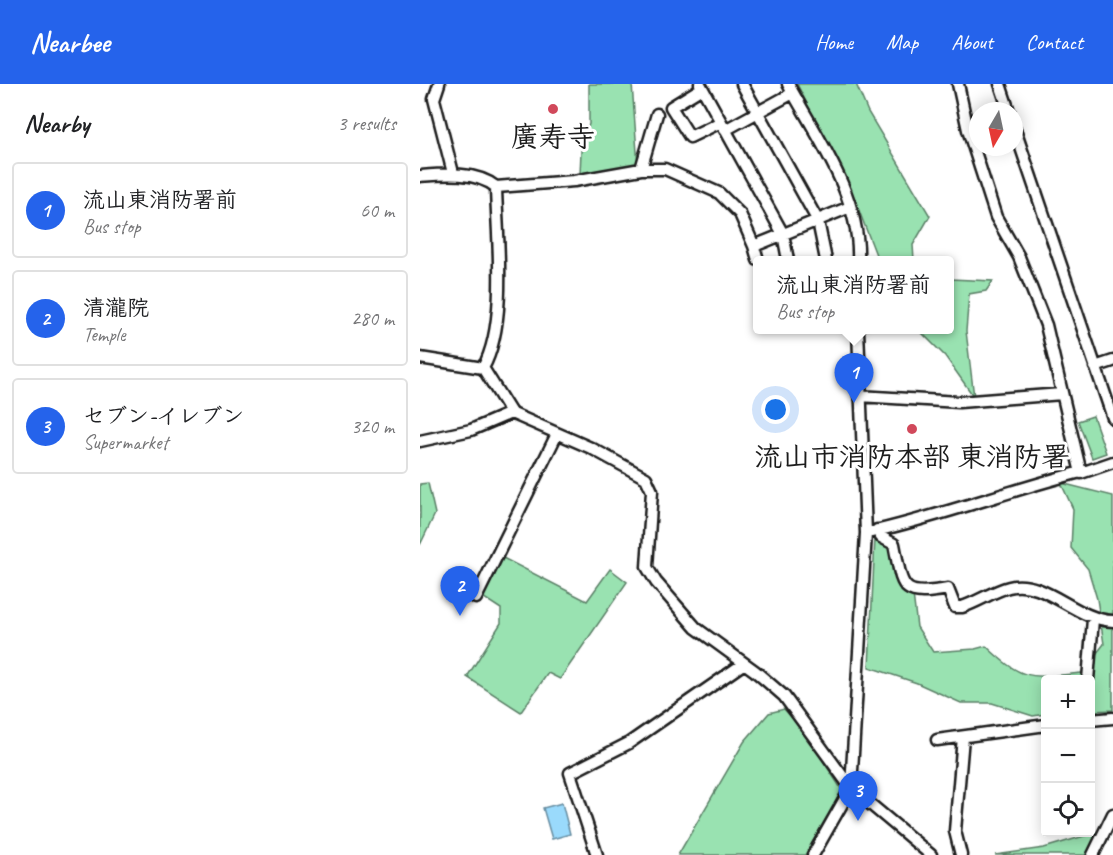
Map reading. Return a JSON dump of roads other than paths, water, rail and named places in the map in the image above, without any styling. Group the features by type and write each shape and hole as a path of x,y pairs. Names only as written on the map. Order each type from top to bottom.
{"street":[{"path":"439,84 434,99 453,173"},
{"path":"742,84 818,221 825,256"},
{"path":"958,84 968,130 996,217 1019,257 1046,325 1081,472"},
{"path":"999,84 1006,102"},
{"path":"787,256 783,234 723,126 701,86 671,107 690,137 723,126 758,112 790,88 838,176 850,207 857,256"},
{"path":"641,169 657,114"},
{"path":"1023,154 1113,418"},
{"path":"420,176 453,173 488,181 496,188 574,181 641,169 665,169 719,193 740,214 757,256"},
{"path":"483,369 490,345 500,285 496,188"},
{"path":"754,246 850,207"},
{"path":"813,855 851,788 872,532 859,396 858,334"},
{"path":"420,358 483,369 511,413 646,478 652,491 647,567 656,582 696,628 784,696 851,788 931,855"},
{"path":"1095,367 1113,361"},
{"path":"859,396 959,402 1062,394"},
{"path":"420,441 471,430 511,413"},
{"path":"476,598 557,434"},
{"path":"872,532 908,525 1015,489 1113,462"},
{"path":"872,532 894,544 902,583 914,593 920,595 948,590 955,607 962,607 1009,587 1022,586 1054,596 1093,619 1113,621"},
{"path":"1088,675 1093,619"},
{"path":"597,855 570,773 629,743 743,663"},
{"path":"1095,720 1113,718"},
{"path":"937,740 1041,726"},
{"path":"961,855 955,831 963,737"},
{"path":"1093,855 1113,814"}],"water":[{"path":"562,803 570,834 552,839 543,808"}],"place":[{"name":"廣寿寺","path":"553,109"},
{"name":"流山東消防署前","path":"854,403"},
{"name":"流山市消防本部 東消防署","path":"912,429"},
{"name":"清瀧院","path":"460,616"},
{"name":"セブン-イレブン","path":"858,821"}]}
